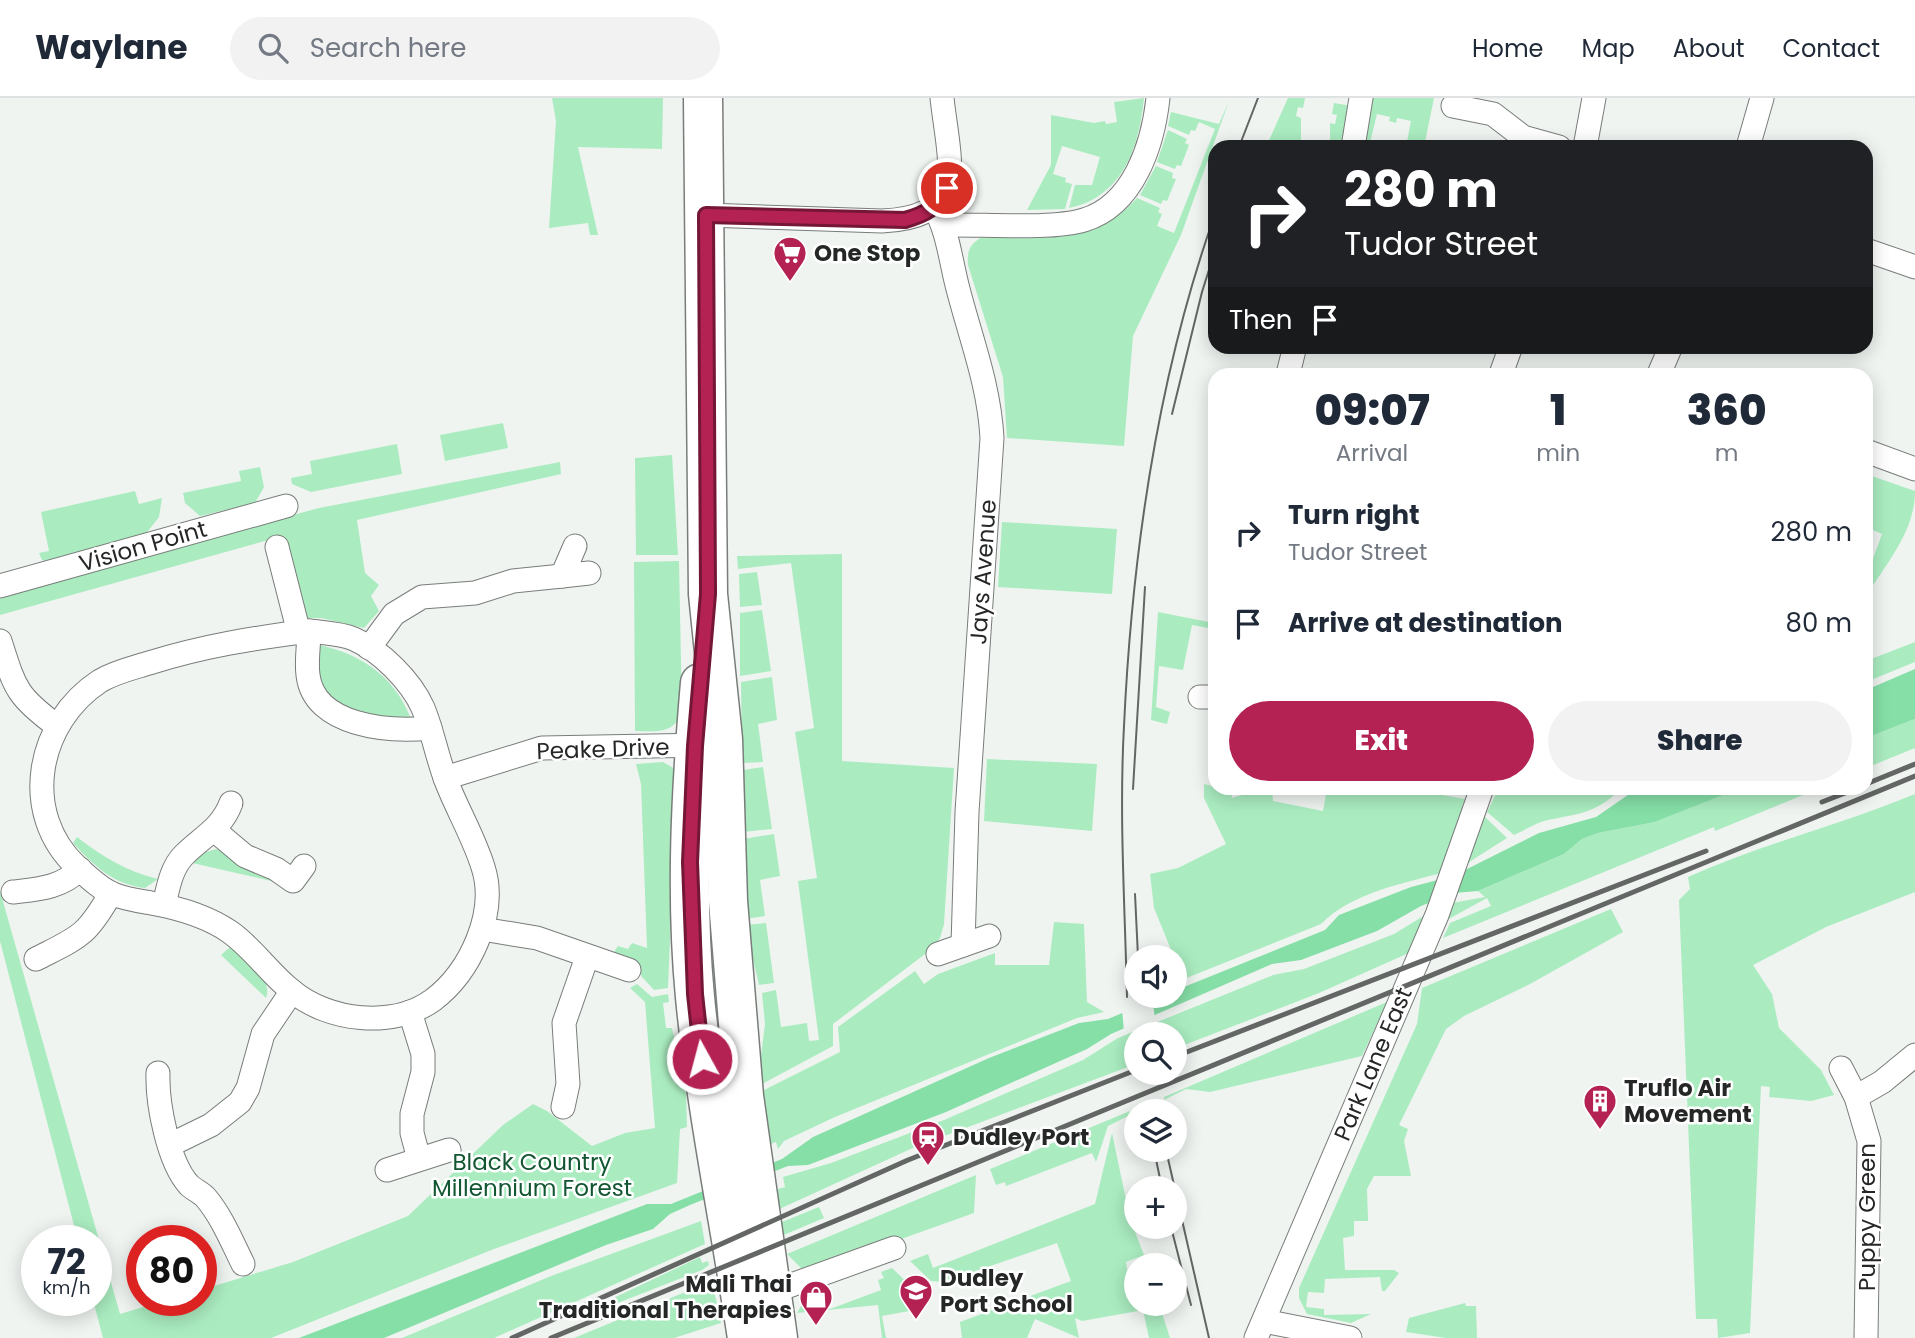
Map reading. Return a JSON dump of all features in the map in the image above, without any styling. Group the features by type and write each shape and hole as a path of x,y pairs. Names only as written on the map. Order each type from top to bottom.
{"highway":[{"path":"703,98 709,742 744,1096 760,1218 756,1297 747,1338"},
{"path":"709,742 690,862 695,994 705,1081 756,1297 778,1338"}],"street":[{"path":"939,216 950,172 942,98"},
{"path":"706,215 893,220 924,214 1064,223 1085,220 1107,208 1140,170 1152,133 1158,98"},
{"path":"1354,140 1361,98"},
{"path":"1586,140 1594,98"},
{"path":"1750,140 1762,98"},
{"path":"1452,110 1493,114 1523,137 1534,140"},
{"name":"Jays Avenue","path":"939,216 985,379 992,438 967,812 963,945"},
{"path":"1873,252 1915,267"},
{"path":"1873,454 1915,469"},
{"name":"Vision Point","path":"0,586 286,506"},
{"path":"562,576 575,546"},
{"path":"277,547 304,632 308,676 325,707 344,718 364,724 411,730 430,729"},
{"path":"369,648 394,614 422,597 475,593 513,581 590,573"},
{"path":"304,632 344,636 369,648 410,687 421,704 445,778 484,868 487,895 482,929 470,956 445,990 430,1002 410,1012 362,1018 339,1014 315,1005 292,991 250,948 211,920 164,905 111,893 80,869 57,843 42,805 44,765 57,726 83,695 117,673 189,650 232,640 304,632"},
{"path":"0,641 12,680 26,704 57,726"},
{"name":"Peake Drive","path":"445,778 542,748 709,742"},
{"name":"Park Lane East","path":"1260,1330 1437,915 1480,795"},
{"path":"164,905 171,877 183,856 214,830 231,803"},
{"path":"214,830 246,856 276,869 293,881 304,866"},
{"path":"13,892 48,888 68,881 80,869"},
{"path":"36,959 92,927 111,893"},
{"path":"482,929 537,938 629,970"},
{"path":"938,954 989,936"},
{"path":"563,1107 568,1084 564,1023 587,957"},
{"path":"170,1145 211,1125 240,1102 248,1088 263,1034 292,991"},
{"path":"410,1012 423,1054 423,1072 412,1114 412,1133 419,1160"},
{"path":"1856,1097 1882,1082 1915,1055"},
{"name":"Puppy Green","path":"1841,1068 1856,1097 1869,1141 1871,1170 1866,1338"},
{"path":"159,1073 157,1099 170,1145 189,1185 205,1197 243,1264"},
{"path":"387,1170 449,1150"},
{"path":"756,1297 894,1248"},
{"path":"1260,1330 1350,1338"}],"green space":[{"path":"552,98 663,98 662,149 578,147 598,235 590,235 588,223 549,228 556,121"},
{"path":"1144,98 1132,151 1125,167 1103,193 1088,202 1069,208 1075,185 1092,185 1100,157 1062,146 1053,174 1066,178 1065,182 1072,184 1065,209 1027,210 1051,165 1051,115 1094,123 1117,122 1114,102"},
{"path":"1288,98 1305,98 1303,108 1298,107 1296,116 1301,118 1301,140 1269,140"},
{"path":"1369,98 1434,98 1425,140 1407,140 1411,121 1397,118 1396,123 1389,121 1390,117 1377,114 1371,140 1363,140"},
{"path":"1229,101 1215,140 1211,140 1215,129 1199,122 1195,131 1191,130 1189,135 1168,126 1171,112 1219,124"},
{"path":"1334,103 1352,106 1347,140 1330,140 1330,123 1335,124 1337,115 1332,114"},
{"path":"1168,130 1187,139 1185,143 1189,145 1181,166 1177,165 1175,169 1157,162"},
{"path":"1208,147 1208,160 1181,235 1133,336 1124,446 1007,438 1003,377 968,265 971,246 980,238 1045,238 1084,232 1120,214 1137,198 1160,208 1158,212 1162,214 1157,226 1174,233"},
{"path":"1156,166 1173,173 1172,178 1176,179 1167,201 1163,200 1161,204 1140,195"},
{"path":"503,423 508,448 445,461 440,435"},
{"path":"397,444 402,474 311,492 292,484 291,478 312,474 310,461"},
{"path":"672,455 678,555 636,555 635,458"},
{"path":"560,462 561,474 357,520 365,573 379,585 371,596 379,611 364,628 321,618 301,618 272,539 0,615 0,594 319,508"},
{"path":"260,467 264,487 255,503 200,516 185,503 183,493 241,481 239,471"},
{"path":"1873,476 1915,491 1914,506 1905,533 1873,586 1873,559 1882,534 1873,530"},
{"path":"135,491 139,504 162,498 159,517 145,535 50,562 42,560 39,553 49,551 41,512"},
{"path":"1002,522 1117,529 1112,594 998,587"},
{"path":"842,554 842,761 954,768 944,924 940,938 933,948 833,1024 833,1046 762,1084 759,1071 765,1024 762,993 776,990 781,1027 807,1023 809,1041 819,1040 798,881 817,878 795,732 814,728 791,563 738,569 737,556"},
{"path":"679,561 682,713 673,725 663,730 635,731 634,562"},
{"path":"757,572 762,605 740,607 739,574"},
{"path":"762,610 771,671 740,676 740,613"},
{"path":"1158,612 1208,622 1208,628 1192,625 1183,670 1159,666 1156,707 1170,712 1167,724 1151,720"},
{"path":"1915,642 1915,662 1873,679 1873,658"},
{"path":"319,645 350,655 376,671 397,693 412,722 372,718 346,707 324,691 315,682"},
{"path":"772,677 777,720 758,724 763,762 742,763 741,682"},
{"path":"1915,719 1915,748 1873,765 1873,735"},
{"path":"987,759 1097,764 1092,831 984,821"},
{"path":"663,762 677,770 668,988 654,990 641,976 641,969 635,960 612,955 618,946 628,949 632,943 647,948 641,784 636,764"},
{"path":"763,767 772,829 743,832 743,770"},
{"path":"1204,784 1208,785 1208,795 1232,795 1232,798 1242,795 1273,795 1273,801 1323,811 1326,795 1442,795 1465,799 1462,806 1464,814 1445,872 1379,890 1348,904 1321,924 1187,978 1187,945 1169,945 1154,908 1150,874 1178,868 1226,844 1204,798"},
{"path":"1915,794 1915,892 1826,927 1753,965 1772,994 1779,1028 1821,1070 1834,1095 1811,1101 1769,1097 1770,1087 1761,1086 1750,1333 1718,1338 1717,1319 1696,1319 1679,900 1690,889 1688,877 1744,854"},
{"path":"1496,795 1614,795 1594,808 1544,821 1514,835 1487,812"},
{"path":"1723,795 1803,795 1715,831 1714,827 1443,938 1450,923 1491,906 1487,898 1445,921 1452,903 1485,897 1478,891 1564,854 1582,839 1598,833 1655,822"},
{"path":"1484,816 1507,838 1463,866"},
{"path":"774,834 780,876 760,880 765,916 745,919 743,839"},
{"path":"77,837 115,862 158,879 145,888 123,883 88,859 73,843"},
{"path":"216,849 280,883 188,862 197,855"},
{"name":"Black Country Millennium Forest","path":"0,891 95,1225 74,1225 0,941"},
{"path":"1611,909 1623,932 1530,984 1464,1016 1446,1029 1399,1125 1408,1129 1404,1141 1411,1176 1374,1176 1367,1189 1368,1221 1354,1221 1354,1236 1343,1238 1345,1270 1394,1270 1399,1273 1385,1291 1382,1291 1380,1277 1325,1279 1324,1293 1308,1292 1306,1307 1324,1309 1324,1315 1371,1314 1351,1323 1307,1314 1299,1298 1299,1288 1417,1024 1422,988"},
{"path":"1430,912 1411,952 1319,993 1187,1044 1187,1022 1157,1022 1273,975 1304,969 1394,934"},
{"path":"1054,922 1084,924 1087,1002 1104,1012 1077,1018 835,1117 784,1141 778,1149 776,1142 766,1146 762,1091 840,1052 838,1027 915,971 924,984 938,974 995,953 995,965 1049,965"},
{"path":"766,923 774,983 759,985 745,925"},
{"path":"230,947 262,976 266,983 266,998 221,955"},
{"name":"Black Country Millennium Forest","path":"637,984 652,997 668,994 669,1002 663,1003 666,1028 672,1028 686,1093 687,1127 680,1129 677,1183 494,1249 271,1338 103,1338 97,1316 112,1316 112,1286 120,1314 126,1312 126,1316 217,1316 217,1285 293,1262 408,1216 503,1125 533,1104 547,1111 592,1146 625,1133 655,1128 645,1002 630,988"},
{"path":"1387,1002 1362,1056 1210,1092 1186,1089 1166,1099 1164,1097"},
{"path":"1124,1036 1124,1069 915,1147 775,1211 772,1191 785,1187 783,1177 831,1163 944,1120 1083,1060"},
{"path":"1124,1113 1124,1118 1108,1126 1096,1162 1092,1153 1006,1186 1005,1182 996,1185 990,1169"},
{"path":"1112,1133 1124,1190 1124,1239 1138,1239 1143,1253 1124,1253 1124,1314 1082,1321 1075,1318 1079,1338 1035,1319 1027,1338 962,1338 960,1322 1071,1281 1057,1243 944,1282 931,1281 910,1261 928,1254 933,1268 1095,1204"},
{"path":"976,1175 974,1213 806,1273 787,1254"},
{"path":"819,1207 824,1218 779,1237 777,1224"},
{"path":"701,1221 705,1244 494,1338 402,1338 551,1276"},
{"path":"700,1257 702,1263 708,1261 709,1265 702,1270 605,1308 603,1303"},
{"path":"892,1268 916,1291 920,1309 882,1316 886,1338 882,1338 878,1305 797,1313 802,1304 813,1297 826,1300 830,1309 881,1290 878,1280 884,1278 881,1272"},
{"path":"712,1281 721,1323 674,1338 574,1338"},
{"path":"1465,1303 1466,1306 1476,1306 1477,1338 1446,1338 1406,1332 1409,1318"},
{"path":"1144,1316 1163,1316 1170,1338 1149,1338"}],"shaded area":[{"path":"1915,669 1915,719 1873,735 1873,687"},
{"path":"1628,795 1723,795 1655,822 1598,833 1582,839 1564,854 1478,891 1454,893 1421,906 1377,931 1301,960 1272,964 1187,1001 1187,986 1325,930 1339,915 1411,887 1453,876 1539,833 1596,817"},
{"path":"1134,1008 1171,1008 1139,1022 1124,1022 1124,1028 1087,1049 946,1112 808,1165 788,1166 690,1205 670,1214 653,1229 606,1245 384,1338 299,1338 647,1204 671,1204 782,1159 813,1137 989,1058 1079,1023 1108,1019"}],"pier":[{"path":"1154,1008 1155,1019 1148,1022 1124,1022 1124,1032 1122,1009"}],"tram line":[{"path":"1242,140 1258,98"},
{"path":"1125,945 1123,760 1133,597 1163,404 1177,341 1208,235"},
{"path":"1172,414 1208,273"},
{"path":"1133,789 1145,587"},
{"path":"1135,894 1137,945"},
{"path":"1157,1162 1159,1176"},
{"path":"1169,1162 1209,1338"},
{"path":"1174,1239 1191,1305"}],"railway":[{"path":"1873,781 1915,764"},
{"path":"1873,793 1915,776"},
{"path":"1822,802 1840,795"},
{"path":"551,1338 1869,795"},
{"path":"1187,1052 1706,851"},
{"path":"512,1338 908,1160 1124,1075"}],"place":[{"name":"One Stop","path":"790,283"},
{"name":"Truflo Air Movement","path":"1600,1131"},
{"name":"Dudley Port","path":"928,1167"},
{"name":"Dudley Port School","path":"916,1321"},
{"name":"Mali Thai Traditional Therapies","path":"816,1327"}],"route":[{"path":"702,1059 695,994 690,862 695,746 708,594 705,473 706,215 905,220 924,214 939,204 947,188"}]}
